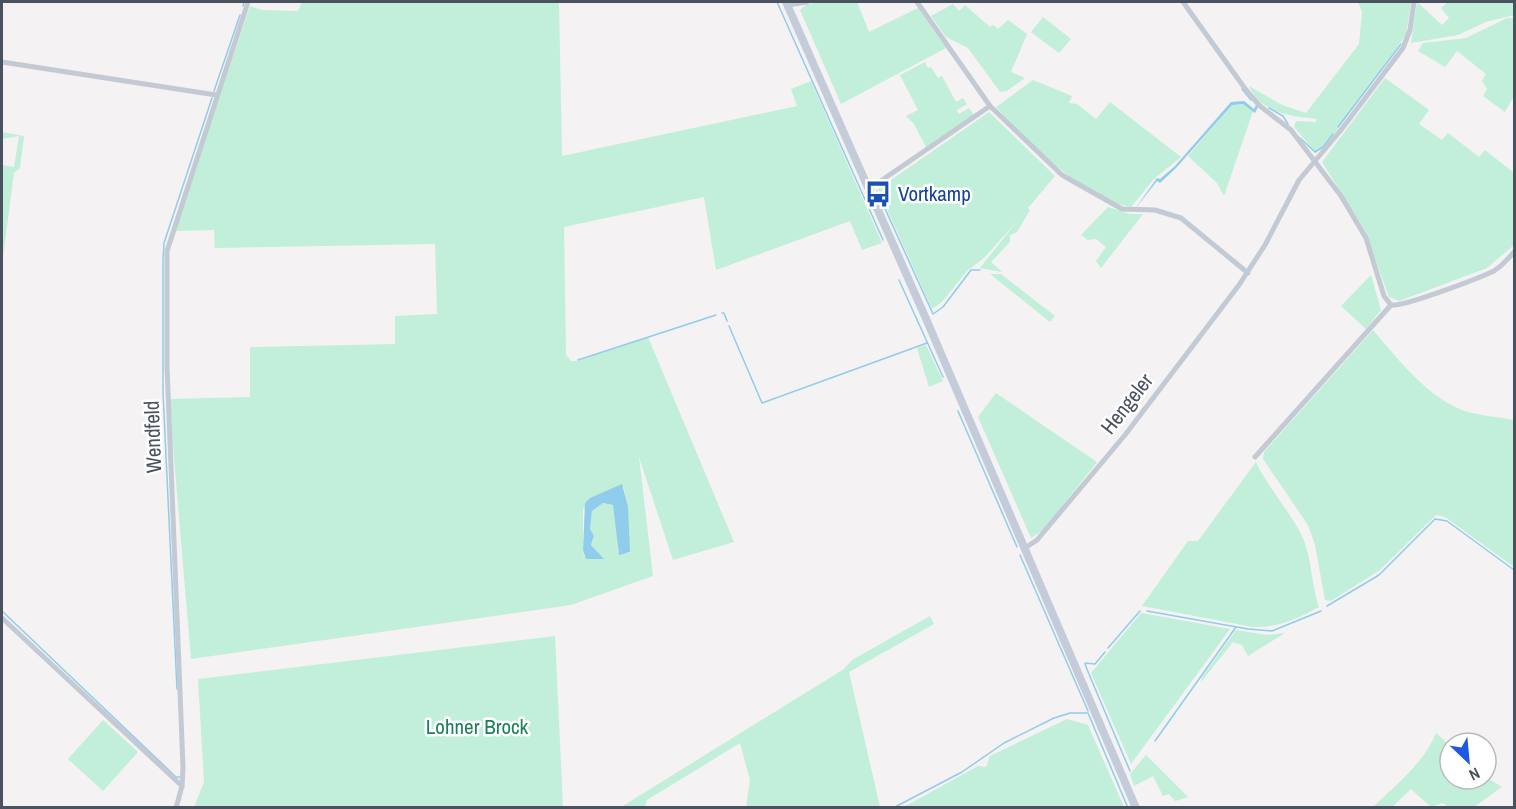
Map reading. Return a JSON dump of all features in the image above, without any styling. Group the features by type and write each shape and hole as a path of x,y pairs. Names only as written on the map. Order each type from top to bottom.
{"main road":[{"path":"786,3 1136,807"}],"street":[{"name":"Wendfeld","path":"176,807 182,786 167,366 166,262 174,225 248,2"},
{"path":"786,3 807,2"},
{"path":"917,2 990,106 1068,180 1122,209 1165,212 1181,218 1248,273"},
{"path":"1183,2 1253,99 1285,124 1316,161 1366,238 1384,296 1391,304"},
{"name":"Hengeler","path":"1024,548 1037,540 1125,435 1248,273 1266,245 1292,189 1403,48 1410,30 1414,2"},
{"path":"2,62 216,95"},
{"path":"868,189 990,106"},
{"path":"1254,457 1391,304 1407,303 1484,275 1504,263 1515,252"},
{"path":"2,618 182,786"}],"green space":[{"path":"302,2 559,2 562,156 797,106 791,89 811,81 882,243 862,250 850,221 716,270 704,197 564,227 566,355 571,361 578,361 648,337 734,542 673,560 639,457 653,576 571,605 191,659 169,399 250,397 250,347 395,344 395,316 437,314 435,244 215,248 214,230 174,231 250,6 262,10 298,11","holes":["624,487 630,553 618,552 614,508 613,505 603,503 592,511 590,529 594,538 591,545 604,559 590,559 584,556 583,550 583,509"]},
{"path":"857,2 869,32 918,8 946,48 841,104 800,10 807,4"},
{"path":"1358,2 1411,2 1406,35 1335,133 1316,153 1294,127 1296,121 1316,122 1317,119 1277,112 1261,102 1249,86 1282,105 1306,113 1359,44 1362,12"},
{"path":"1417,2 1442,25 1449,18 1441,8 1448,2 1514,2 1514,15 1486,22 1458,35 1411,43"},
{"path":"953,4 959,11 965,5 990,27 993,25 998,29 1008,20 1027,34 1011,72 1025,78 1007,91 1000,92 968,48 946,37 931,16"},
{"path":"1043,17 1071,39 1059,53 1031,32"},
{"path":"1507,18 1514,18 1514,96 1505,112 1483,96 1487,89 1482,81 1486,74 1457,51 1445,67 1418,51 1423,43 1466,38"},
{"path":"925,62 938,78 942,76 956,102 963,98 967,104 957,110 959,114 969,108 974,115 926,147 914,124 906,116 918,110 900,75"},
{"path":"1385,78 1429,110 1419,124 1442,140 1448,133 1479,157 1485,150 1514,173 1514,245 1487,268 1399,301 1389,297 1365,231 1322,162"},
{"path":"1033,80 1072,96 1069,103 1077,104 1096,119 1110,102 1181,157 1154,179 1131,207 1094,193 1058,167 996,107"},
{"path":"1243,104 1253,111 1224,196 1217,183 1188,156 1232,105"},
{"path":"989,112 1055,176 1028,208 1030,210 1017,232 1010,235 1010,242 991,262 1002,272 980,268 1018,220 985,257 967,271 942,302 932,309 878,189"},
{"path":"2,132 24,136 20,168 14,173 2,265 2,165 14,167 19,136 2,139"},
{"path":"1108,207 1130,214 1143,214 1101,268 1096,261 1106,247 1096,239 1088,240 1081,235"},
{"path":"990,274 1001,274 1055,316 1050,322"},
{"path":"1371,275 1381,310 1366,329 1341,306"},
{"path":"1373,330 1404,366 1440,398 1468,412 1514,420 1514,567 1445,517 1436,515 1380,570 1331,601 1325,600 1315,545 1308,525 1263,459 1264,452"},
{"path":"926,345 943,381 929,387 917,348"},
{"path":"996,393 1097,462 1044,529 1031,538 978,417"},
{"path":"1256,462 1305,543 1319,607 1287,622 1253,627 1142,606 1188,541 1198,541"},
{"path":"1141,613 1230,629 1131,764 1091,673"},
{"path":"930,616 934,624 849,672 880,807 746,807 750,780 740,743 647,800 645,807 621,807 844,669 852,660"},
{"path":"1236,630 1267,635 1285,633 1248,656 1242,645 1233,642 1201,682 1202,677"},
{"name":"Lohner Brock","path":"555,636 563,807 194,807 204,782 198,679"},
{"path":"1067,719 1088,725 1124,807 904,807 978,766 986,767 990,756"},
{"path":"103,720 138,752 103,791 68,759"},
{"path":"1436,733 1438,735 1438,791 1496,791 1474,807 1448,807 1443,803 1431,807 1411,789 1392,807 1373,807 1417,764"},
{"path":"1146,755 1188,797 1175,801 1169,794 1163,796 1153,776 1134,786 1130,774"}],"water":[{"path":"1244,101 1254,109 1256,105 1258,107 1255,113 1243,104 1232,105 1176,168 1160,183 1157,181 1135,209 1157,178 1160,179 1175,166 1231,102"},
{"path":"622,484 628,507 630,552 619,555 613,505 603,503 592,511 590,529 594,536 591,545 604,559 586,559 583,550 585,503 590,498"}],"waterway":[{"path":"243,6 244,2"},
{"path":"777,2 883,240"},
{"path":"214,91 240,15"},
{"path":"1338,127 1401,44"},
{"path":"1242,89 1251,100"},
{"path":"177,689 163,392 164,243 212,98"},
{"path":"1269,108 1283,116 1288,124"},
{"path":"1300,138 1315,152 1323,147 1333,134"},
{"path":"877,191 933,314 943,307 971,270 980,270"},
{"path":"899,280 943,377"},
{"path":"722,313 727,321"},
{"path":"578,360 716,315"},
{"path":"729,326 762,403 927,343"},
{"path":"958,411 1017,547"},
{"path":"1327,606 1379,575 1435,519 1447,521 1514,570"},
{"path":"1020,555 1088,711"},
{"path":"2,611 176,777 180,777"},
{"path":"1108,648 1140,611"},
{"path":"1147,611 1248,629 1272,631 1321,611"},
{"path":"1155,741 1236,627"},
{"path":"1105,652 1095,664 1085,663 1130,771"},
{"path":"893,808 962,772 1004,743 1054,718 1070,713 1088,713 1128,808"}],"place":[{"name":"Vortkamp","path":"878,194"}]}
